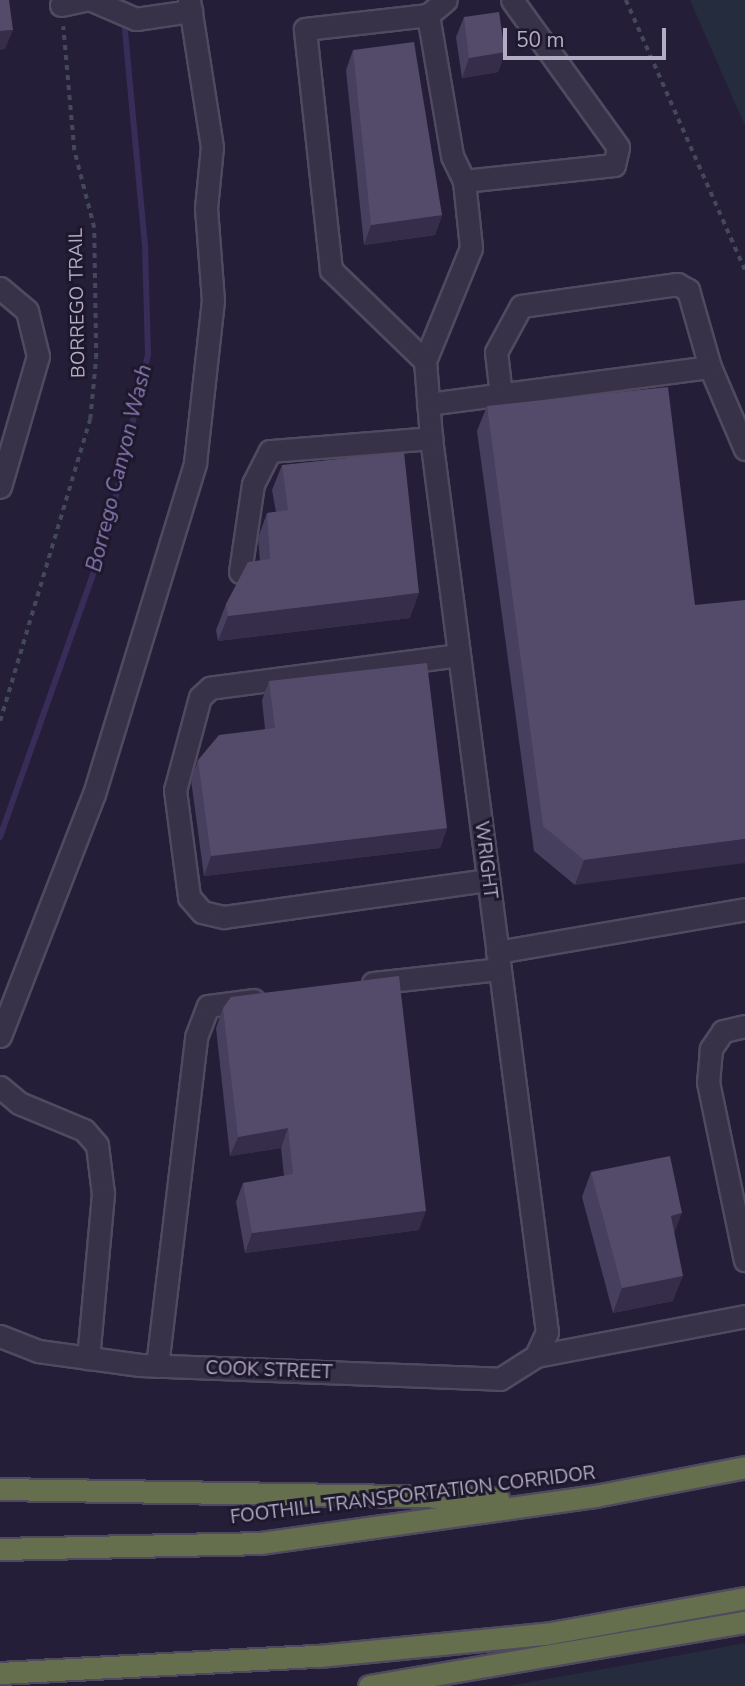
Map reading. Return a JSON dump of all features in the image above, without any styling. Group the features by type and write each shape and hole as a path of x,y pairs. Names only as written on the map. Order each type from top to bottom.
{"highway":[{"name":"FOOTHILL TRANSPORTATION CORRIDOR","path":"0,1549 261,1543 595,1496 745,1467"},
{"path":"0,1489 411,1500 595,1496"},
{"path":"0,1673 306,1657 531,1636 745,1598"},
{"path":"369,1686 745,1622"}],"street":[{"path":"61,5 84,0"},
{"path":"0,1035 94,794 195,463 212,328 206,208 212,147 190,5 136,19 92,0"},
{"path":"428,15 452,156 464,180 471,248 425,360 331,270 305,29 428,15 446,0"},
{"path":"464,180 614,165 618,147 512,0"},
{"path":"501,394 496,352 521,306 677,284 688,290 710,367 745,449"},
{"path":"0,288 27,311 38,356 0,487"},
{"name":"WRIGHT","path":"425,360 431,438 547,1332 536,1356"},
{"path":"428,404 710,367"},
{"path":"240,572 253,484 270,452 431,438"},
{"path":"459,655 210,688 200,697 175,790 188,897 202,912 224,917 488,880"},
{"path":"346,987 498,961 745,909"},
{"path":"157,1366 196,1037 208,1006 280,996"},
{"path":"745,1026 723,1031 711,1049 708,1082 745,1261"},
{"path":"0,1087 19,1103 83,1130 97,1145 103,1194 88,1358"},
{"path":"536,1356 745,1316"},
{"name":"COOK STREET","path":"0,1336 38,1351 157,1366 500,1379 536,1356"}],"path":[{"path":"626,0 745,270"},
{"name":"BORREGO TRAIL","path":"0,721 90,419 96,358 94,228 75,150 61,5"}],"shaded area":[{"path":"690,0 745,0 745,126"},
{"path":"745,1643 745,1686 508,1686 654,1660"}],"building":[{"path":"0,0 9,0 13,30 0,31"},
{"path":"499,12 505,52 469,58 464,17"},
{"path":"414,42 442,215 371,225 353,50"},
{"path":"668,387 695,605 745,600 745,839 584,860 543,826 487,406"},
{"path":"404,452 419,593 228,616 226,604 248,562 270,559 267,513 288,510 282,465"},
{"path":"427,663 447,828 211,856 198,760 219,735 275,728 269,681"},
{"path":"399,976 426,1211 252,1233 243,1183 293,1174 288,1128 238,1137 223,1008 231,997"},
{"path":"670,1156 682,1213 671,1216 683,1276 622,1288 591,1172"}],"waterway":[{"name":"Borrego Canyon Wash","path":"0,837 107,535 148,354 145,246 124,19"}]}
